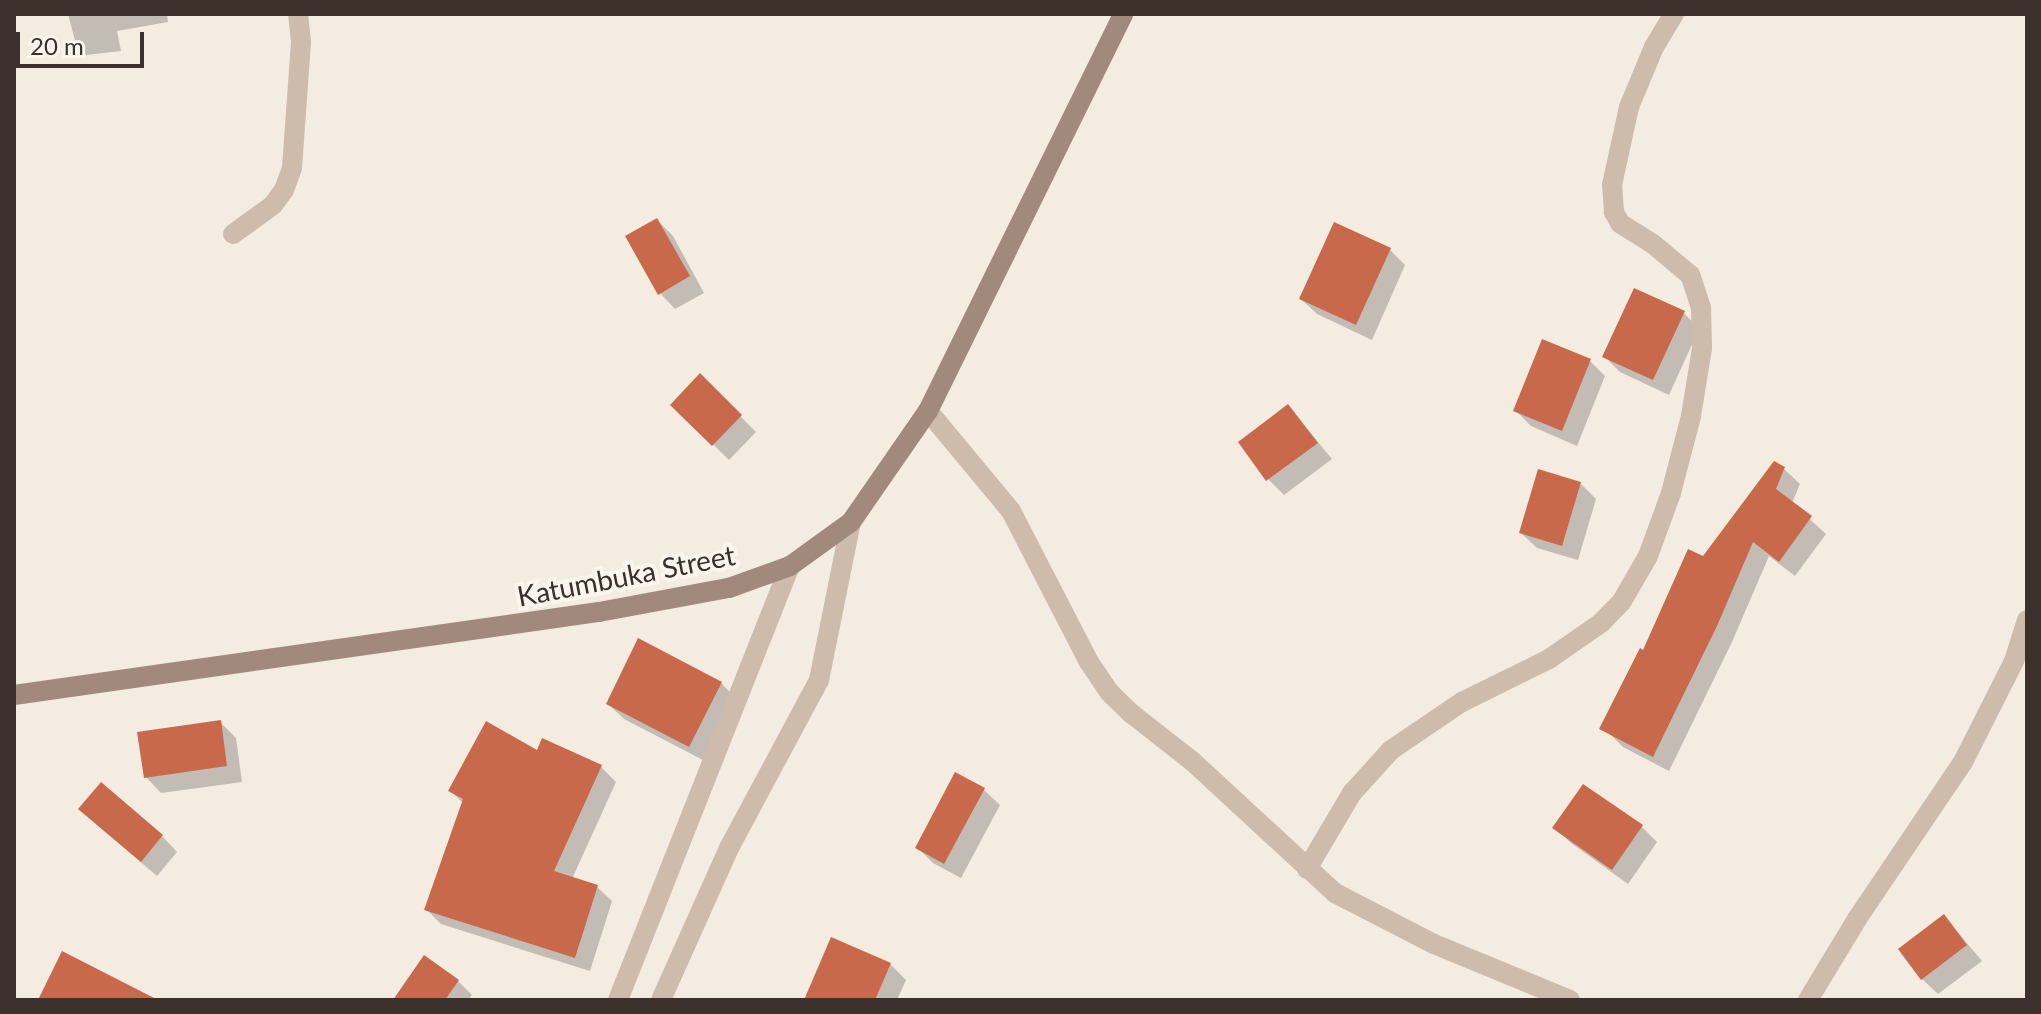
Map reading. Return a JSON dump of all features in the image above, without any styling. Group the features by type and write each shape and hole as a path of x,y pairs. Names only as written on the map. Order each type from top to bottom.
{"main road":[{"name":"Katumbuka Street","path":"14,695 599,612 729,588 790,566 851,522 928,411 1123,14"}],"street":[{"path":"233,234 273,205 284,190 292,168 301,42 298,14"},
{"path":"1307,869 1352,793 1391,750 1462,702 1549,659 1601,623 1622,601 1648,556 1671,493 1691,416 1702,348 1701,308 1690,275 1653,244 1620,223 1614,212 1612,185 1629,107 1654,47 1674,14"},
{"path":"928,411 1011,511 1062,613 1109,692 1192,761 1335,893 1368,913 1434,944 1570,1000"},
{"path":"661,1000 729,848 819,680 839,594 851,522"},
{"path":"618,1000 790,566"},
{"path":"1808,1000 1857,919 1963,762 2014,661 2027,620"}],"building":[{"path":"657,218 690,276 658,295 625,236"},
{"path":"1334,222 1391,248 1356,325 1299,299"},
{"path":"1634,288 1685,311 1653,380 1602,357"},
{"path":"1542,339 1591,359 1562,431 1513,411"},
{"path":"700,373 742,415 712,446 670,405"},
{"path":"1288,404 1318,443 1266,481 1238,442"},
{"path":"1774,461 1785,467 1776,489 1812,516 1779,562 1753,542 1717,626 1653,757 1599,729 1640,648 1643,650 1688,549 1703,556"},
{"path":"1538,469 1581,482 1562,546 1519,533"},
{"path":"638,638 722,682 689,747 606,704"},
{"path":"221,720 227,766 144,778 137,732"},
{"path":"486,721 537,750 542,738 602,765 554,871 598,885 575,958 424,910 463,799 448,791"},
{"path":"955,772 985,788 944,864 915,848"},
{"path":"101,782 163,835 141,862 78,809"},
{"path":"1583,784 1643,825 1612,870 1552,828"},
{"path":"1944,914 1967,945 1921,980 1898,949"},
{"path":"831,937 891,963 875,1000 804,1000"},
{"path":"62,951 158,1000 38,1000"},
{"path":"424,955 459,980 445,1000 393,1000"}]}
